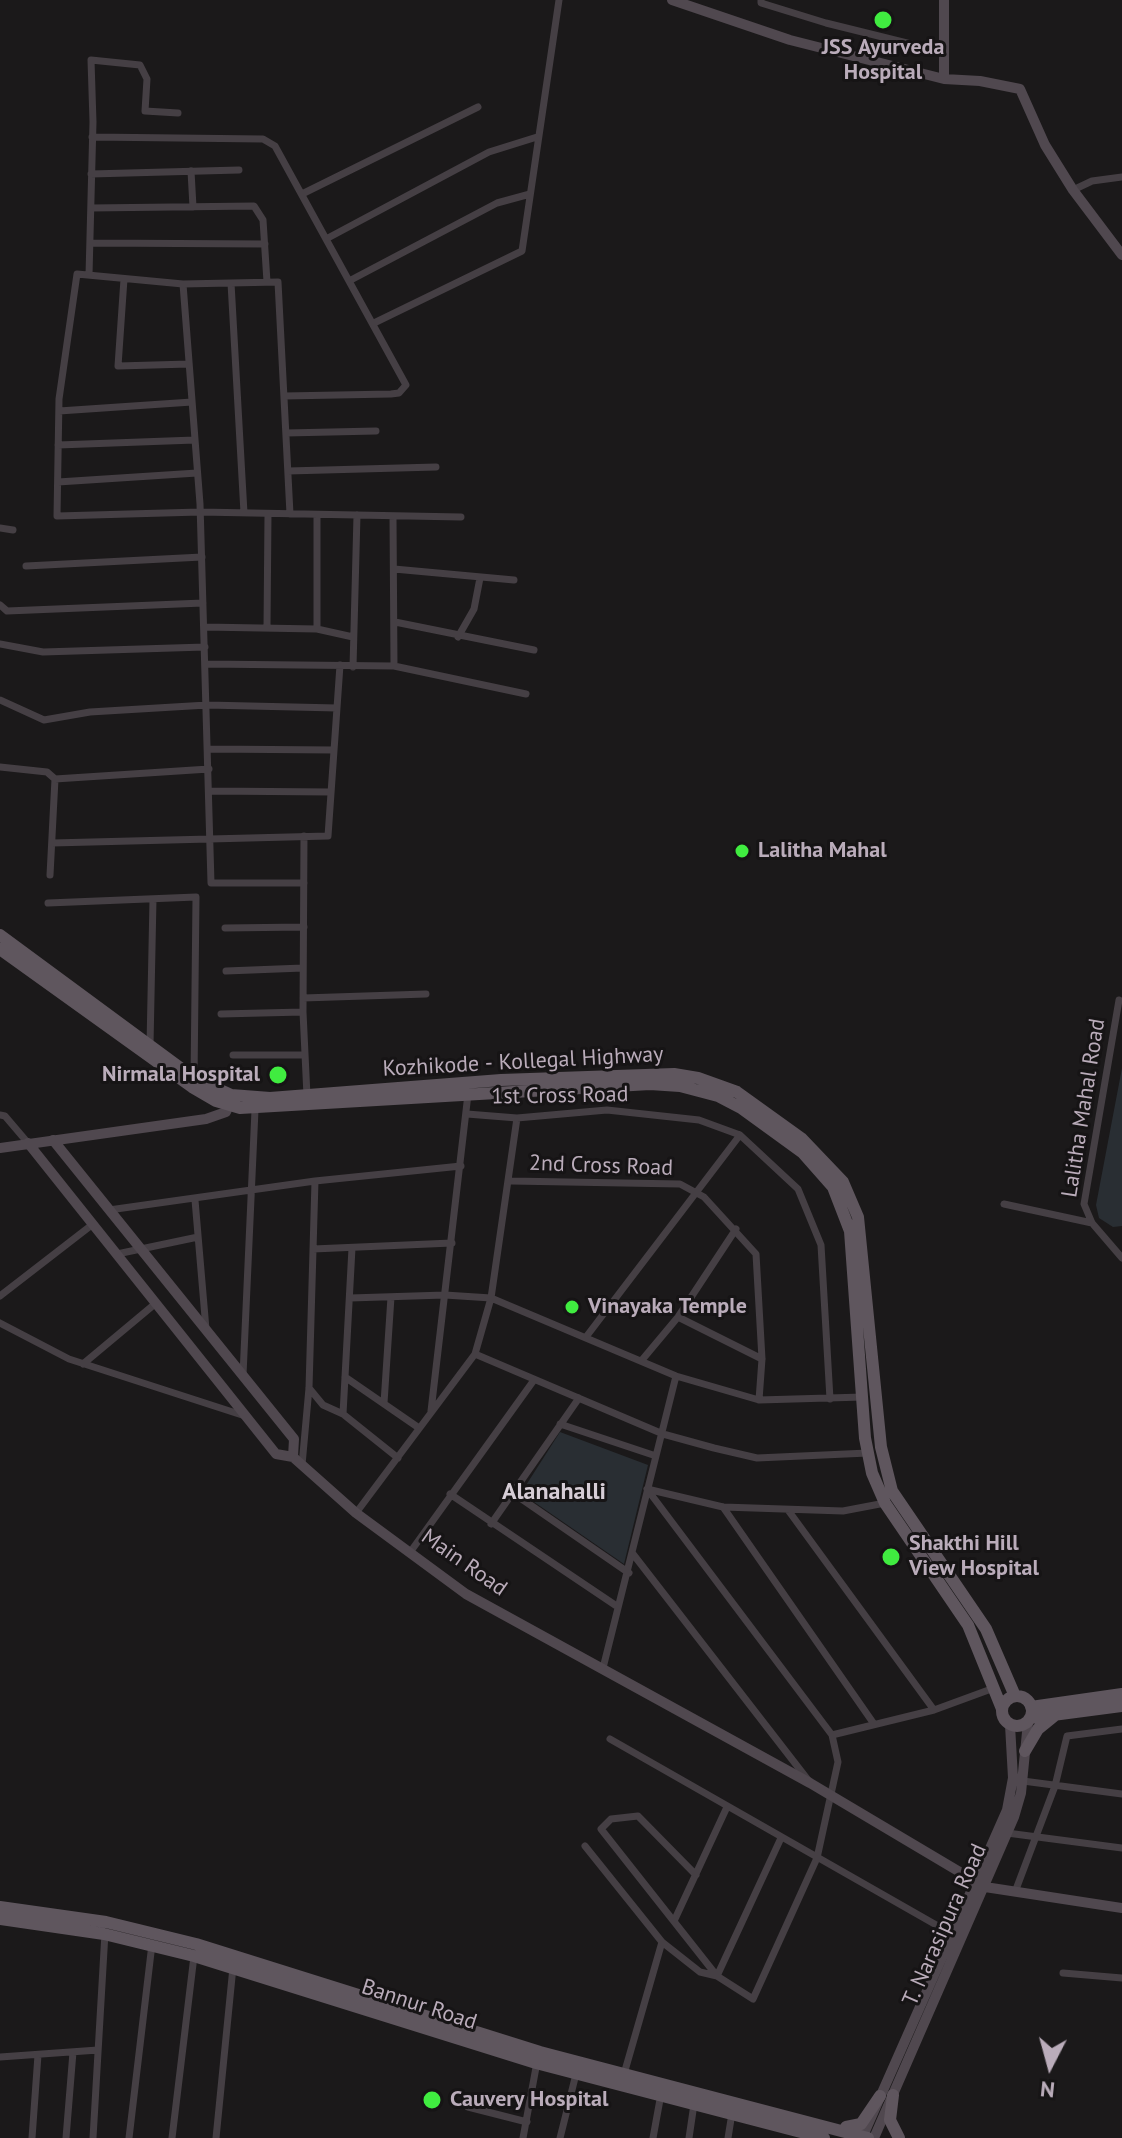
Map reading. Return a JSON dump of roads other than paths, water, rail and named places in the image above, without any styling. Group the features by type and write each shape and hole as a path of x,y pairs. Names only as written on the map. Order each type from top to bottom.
{"main road":[{"name":"Kozhikode - Kollegal Highway","path":"0,935 150,1045 193,1082"},
{"name":"Kozhikode - Kollegal Highway","path":"0,949 193,1082 255,1110 307,1100 640,1074 698,1078 747,1098 829,1163 856,1207 881,1447 892,1491 911,1532 968,1625 1002,1709"},
{"name":"Kozhikode - Kollegal Highway","path":"232,1100 468,1094 650,1084 695,1088 741,1108 803,1153 833,1187 850,1231 872,1473 885,1503 986,1629 1015,1696"},
{"path":"1004,1671 1029,1696 1067,1701 1122,1694"},
{"path":"1030,1716 1025,1699 1015,1696 1006,1701 1002,1709 1003,1718 1010,1725 1019,1727 1030,1716 1067,1701"},
{"path":"1030,1716 1122,1706"},
{"path":"1025,1751 1038,1729 1057,1715"},
{"path":"0,1907 196,1944 448,2030"},
{"name":"Bannur Road","path":"0,1919 105,1928 448,2030 538,2058 576,2074 732,2113 825,2132"},
{"path":"538,2058 624,2074 825,2132 867,2137"},
{"path":"825,2132 861,2124 886,2095"},
{"path":"886,2095 890,2120 899,2138"}],"street":[{"path":"374,323 522,251 559,0"},
{"path":"750,0 915,45"},
{"path":"944,0 944,79"},
{"path":"674,1 777,36 944,79 1020,89 1045,145 1073,190 1120,250"},
{"path":"89,275 91,60 140,65 147,79 145,111 178,113"},
{"path":"302,194 478,107"},
{"path":"92,137 263,139 275,146 406,385 399,393 284,396"},
{"path":"326,239 489,152 537,137"},
{"path":"91,174 239,170"},
{"path":"191,171 193,207"},
{"path":"1073,190 1092,181 1122,177"},
{"path":"349,281 497,203 530,194"},
{"path":"91,208 254,206 263,220 267,282"},
{"path":"91,243 265,244"},
{"path":"290,514 278,282 183,284 77,274 59,411 57,516 200,512 317,515 461,517"},
{"path":"124,279 118,366 189,364"},
{"path":"231,283 244,513"},
{"path":"183,284 200,512 211,883"},
{"path":"59,411 192,402"},
{"path":"286,433 376,431"},
{"path":"58,445 195,440"},
{"path":"288,471 436,467"},
{"path":"58,482 197,473"},
{"path":"267,627 268,514"},
{"path":"317,515 317,629"},
{"path":"353,667 357,515"},
{"path":"393,516 394,666"},
{"path":"0,528 13,530"},
{"path":"26,566 202,557"},
{"path":"394,569 514,580"},
{"path":"458,637 474,609 480,578"},
{"path":"0,605 7,611 37,611 203,603"},
{"path":"395,622 534,650"},
{"path":"204,627 317,629 353,637"},
{"path":"0,644 43,652 205,647"},
{"path":"205,664 394,666 526,694"},
{"path":"52,843 328,836 340,665"},
{"path":"0,700 44,720 90,712 207,705 337,708"},
{"path":"208,749 334,750"},
{"path":"0,767 47,772 55,779 209,769"},
{"path":"50,875 55,779"},
{"path":"209,791 331,792"},
{"path":"304,836 303,1012 307,1100"},
{"path":"48,903 196,897 211,883 304,883"},
{"path":"193,1082 196,897"},
{"path":"150,1045 153,899"},
{"path":"225,928 304,927"},
{"path":"226,971 303,968"},
{"path":"303,998 426,994"},
{"name":"Lalitha Mahal Road","path":"1119,1000 1084,1204 1092,1223 1122,1258"},
{"path":"221,1014 303,1012"},
{"path":"233,1055 304,1055"},
{"name":"1st Cross Road","path":"431,1413 468,1094"},
{"path":"0,1148 206,1119 226,1112 232,1100"},
{"path":"243,1376 255,1110"},
{"name":"1st Cross Road","path":"467,1114 517,1118 607,1110 699,1120 740,1135 798,1189 821,1245 830,1399"},
{"path":"0,1115 5,1116 28,1143"},
{"path":"356,1513 475,1354 491,1298 511,1181 517,1118"},
{"path":"586,1337 740,1135"},
{"path":"53,1140 294,1439 293,1457"},
{"name":"Main Road","path":"28,1143 276,1454 293,1457 356,1513 466,1594 810,1783 981,1885"},
{"path":"109,1210 315,1181 461,1166"},
{"path":"302,1465 309,1388 315,1181"},
{"name":"2nd Cross Road","path":"511,1181 680,1184 695,1192 736,1229 756,1254 762,1359 759,1400"},
{"path":"195,1200 206,1332"},
{"path":"1004,1204 1092,1223"},
{"path":"0,1296 93,1224"},
{"path":"642,1360 678,1317 736,1229"},
{"path":"117,1254 198,1237"},
{"path":"313,1249 452,1243"},
{"path":"343,1414 352,1248"},
{"path":"350,1298 445,1295 491,1298 676,1376 759,1400 863,1397"},
{"path":"384,1403 391,1297"},
{"path":"83,1364 156,1303"},
{"path":"678,1317 762,1359"},
{"path":"0,1323 83,1364 242,1415"},
{"path":"475,1354 663,1434 757,1458 868,1453"},
{"path":"603,1668 676,1376"},
{"path":"345,1377 419,1428"},
{"path":"411,1551 534,1380"},
{"path":"309,1388 323,1405 343,1414 398,1458"},
{"path":"491,1524 579,1398"},
{"path":"560,1424 656,1456"},
{"path":"647,1489 723,1507 843,1511 885,1503"},
{"path":"585,1846 662,1942 700,1972 717,1976 753,1999 817,1858 828,1796 838,1762 832,1735 647,1489"},
{"path":"513,1493 629,1573"},
{"path":"450,1494 618,1607"},
{"path":"723,1507 874,1724"},
{"path":"788,1510 934,1710"},
{"path":"633,1554 810,1783"},
{"path":"832,1735 934,1710 994,1688"},
{"name":"T. Narasipura Road","path":"867,2137 1007,1833 1023,1781 1030,1716"},
{"name":"T. Narasipura Road","path":"886,2095 952,1934 981,1885 1011,1794 1010,1725"},
{"path":"1015,1892 1038,1837 1067,1736 1122,1729"},
{"path":"610,1739 952,1934"},
{"path":"1023,1781 1122,1794"},
{"path":"675,1919 727,1807"},
{"path":"696,1875 638,1816 611,1819 601,1829 717,1976"},
{"path":"1007,1833 1122,1848"},
{"path":"717,1976 781,1838"},
{"path":"981,1885 1122,1908"},
{"path":"93,2138 105,1928"},
{"path":"624,2074 662,1942"},
{"path":"129,2138 152,1944"},
{"path":"172,2138 194,1956"},
{"path":"216,2138 233,1967"},
{"path":"1063,1973 1122,1978"},
{"path":"0,2057 98,2050"},
{"path":"66,2138 73,2052"},
{"path":"32,2138 38,2055"},
{"path":"523,2138 538,2058"},
{"path":"560,2138 576,2074"},
{"path":"653,2138 661,2094"},
{"path":"689,2138 694,2104"},
{"path":"468,2107 527,2122"},
{"path":"728,2138 732,2113"}],"place":[{"name":"JSS Ayurveda Hospital","path":"883,20"},
{"name":"Lalitha Mahal","path":"742,851"},
{"name":"Nirmala Hospital","path":"278,1075"},
{"name":"Vinayaka Temple","path":"572,1307"},
{"name":"Shakthi Hill View Hospital","path":"891,1557"},
{"name":"Cauvery Hospital","path":"432,2100"}],"district":[{"name":"Alanahalli","path":"554,1492"}]}
